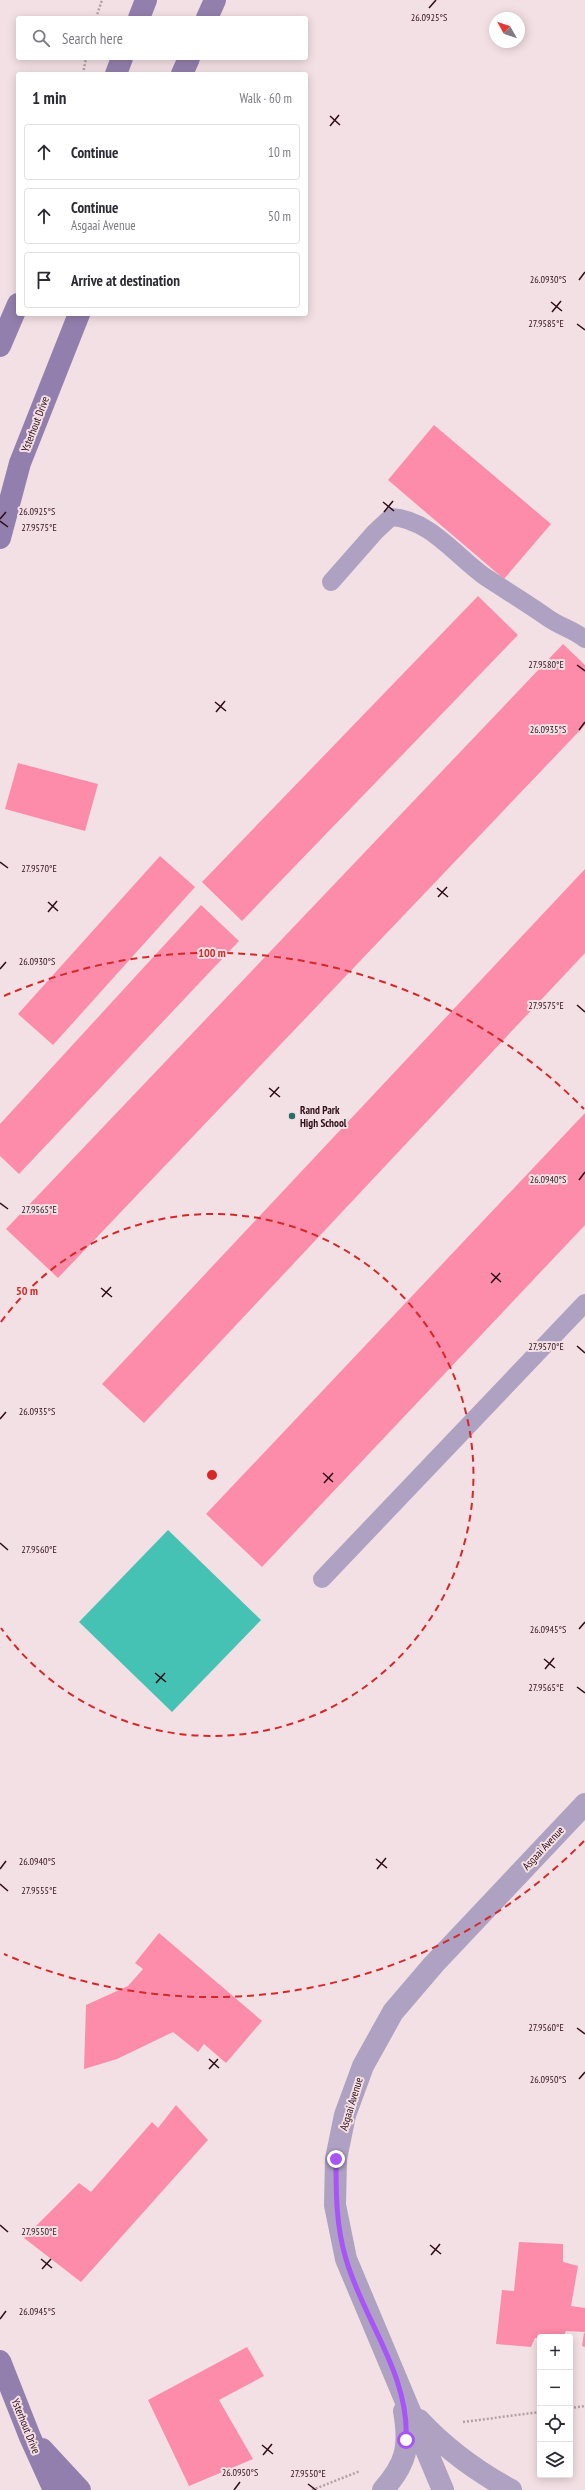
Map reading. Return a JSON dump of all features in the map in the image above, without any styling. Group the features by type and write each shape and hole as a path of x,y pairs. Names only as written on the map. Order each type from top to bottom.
{"main road":[{"path":"140,16 146,0"},
{"path":"208,16 215,0"},
{"path":"117,72 121,60"},
{"path":"183,72 188,60"},
{"path":"0,346 16,309"},
{"name":"Ysterhout Drive","path":"0,538 20,463 78,316"},
{"name":"Ysterhout Drive","path":"0,2361 30,2437 54,2490"},
{"path":"30,2437 80,2490"}],"street":[{"name":"Asgaai Avenue","path":"443,2490 346,2259 335,2205 336,2159 345,2115 363,2066 393,2012 434,1964 585,1804"},
{"path":"383,2490 402,2466 407,2428 400,2388"},
{"path":"411,2412 458,2457 511,2490"}],"lane":[{"path":"331,582 375,532 391,517 404,518 429,530 484,576 519,597 550,619 585,639"},
{"path":"322,1579 585,1303"}],"path":[{"path":"97,16 102,0"},
{"path":"83,72 86,60"},
{"path":"573,2408 585,2406"}],"shaded area":[{"path":"168,1530 261,1620 172,1712 79,1622"}],"building":[{"path":"434,425 551,524 504,579 388,480"},
{"path":"478,596 518,635 242,921 202,882"},
{"path":"563,644 585,665 585,725 58,1278 6,1229"},
{"path":"18,763 98,784 85,831 5,809"},
{"path":"160,856 195,887 53,1045 18,1014"},
{"path":"585,869 585,953 144,1423 102,1384"},
{"path":"201,905 239,941 19,1174 0,1156 0,1124"},
{"path":"585,1113 585,1225 262,1567 206,1514"},
{"path":"159,1933 262,2021 226,2063 204,2044 198,2052 173,2032 117,2059 84,2069 86,2005 128,1986 143,1969 135,1963"},
{"path":"176,2105 208,2140 81,2282 24,2238 79,2183 91,2192 152,2122 158,2128"},
{"path":"519,2242 563,2244 563,2262 578,2266 571,2306 585,2308 585,2332 566,2331 564,2334 537,2334 537,2338 535,2338 531,2347 496,2344 502,2290 514,2291"},
{"path":"585,2333 585,2347 582,2346"},
{"path":"247,2347 264,2376 219,2400 253,2459 189,2486 148,2400"}],"place":[{"name":"Rand Park High School","path":"292,1116"}],"route":[{"path":"336,2159 335,2205 346,2259 370,2320 400,2388 407,2428 406,2440"}]}
